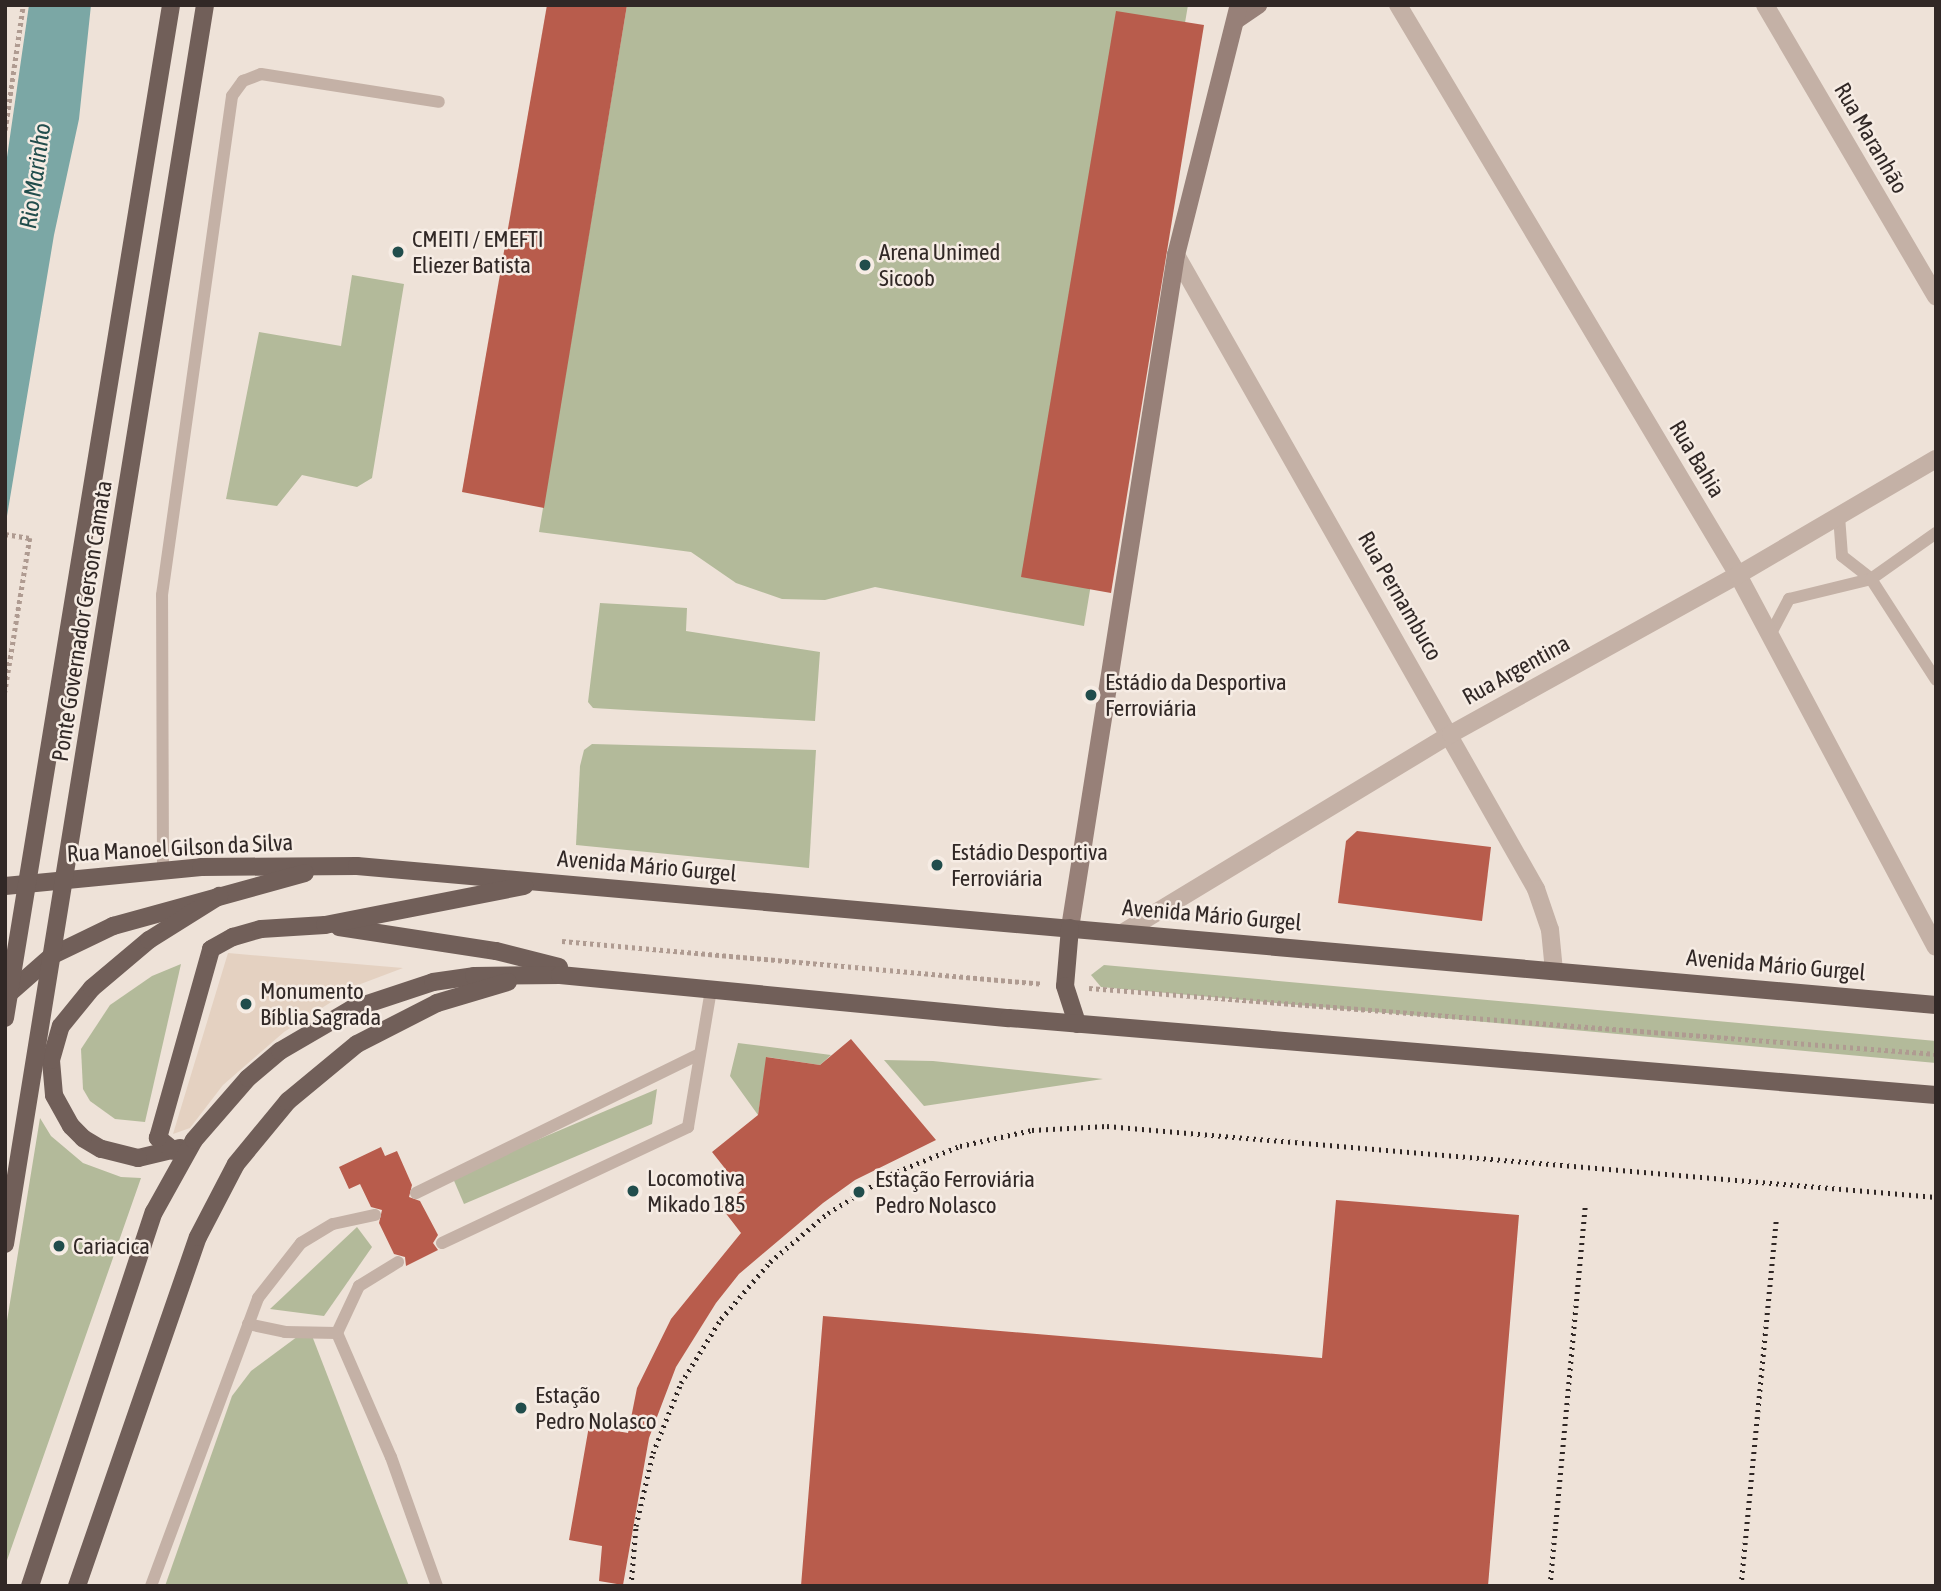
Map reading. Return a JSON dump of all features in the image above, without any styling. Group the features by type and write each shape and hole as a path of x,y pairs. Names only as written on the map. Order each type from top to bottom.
{"main road":[{"name":"Ponte Governador Gerson Camata","path":"5,1018 171,5"},
{"name":"Ponte Governador Gerson Camata","path":"5,1244 205,5"},
{"name":"Rua Manoel Gilson da Silva","path":"8,885 163,870 357,866"},
{"name":"Avenida Mário Gurgel","path":"357,866 1936,1005"},
{"path":"5,997 53,955 82,939 282,877 357,866"},
{"path":"174,1151 158,1138 211,949 233,937 261,929 325,925 545,882"},
{"path":"194,1140 174,1151 138,1158 119,1156 83,1138 57,1103 51,1060 61,1026 100,981 149,940 219,896"},
{"path":"325,925 496,951 606,980"},
{"path":"1070,928 1065,986 1077,1024"},
{"path":"30,1586 140,1250 172,1175 194,1140 256,1071 315,1028 352,1009 443,981 506,974 560,975 1077,1024 1936,1095"},
{"path":"77,1586 198,1237 236,1164 261,1131 321,1071 396,1021 480,989 560,975"}],"street":[{"path":"1070,928 1176,255 1238,13 1258,5"},
{"name":"Rua Bahia","path":"1398,5 1738,575 1936,947"},
{"name":"Rua Maranhão","path":"1765,5 1936,296"},
{"name":"Rua Pernambuco","path":"1176,255 1451,734 1536,888 1550,930 1554,971"},
{"name":"Rua Argentina","path":"1124,932 1451,734 1738,575 1936,459"}],"lane":[{"path":"163,870 162,595 232,96 243,81 261,74 439,102"},
{"path":"1839,516 1842,556 1871,579 1936,680"},
{"path":"1770,635 1789,599 1871,579 1936,533"},
{"path":"442,1243 688,1127 711,990"},
{"path":"415,1193 700,1054"},
{"path":"151,1586 258,1298 301,1243 333,1224 375,1215"},
{"path":"398,1262 359,1286 337,1334 391,1457 437,1586"},
{"path":"248,1324 285,1332 337,1334"}],"path":[{"path":"5,131 23,5"},
{"path":"5,692 30,538 7,534"},
{"path":"558,940 1065,986 1936,1054"}],"green space":[{"name":"Arena Unimed Sicoob","path":"627,5 1188,5 1084,626 875,587 825,600 782,599 736,583 691,552 539,532"},
{"path":"352,275 404,284 372,478 357,487 302,475 277,506 226,499 259,332 341,346"},
{"path":"600,603 687,608 686,631 820,652 815,721 593,708 588,702"},
{"path":"592,744 816,750 809,868 576,845 580,766 584,750"},
{"path":"181,964 145,1122 115,1119 90,1101 83,1089 81,1049 110,1005 152,976"},
{"path":"1104,965 1936,1041 1936,1063 1101,987 1091,975"},
{"path":"738,1043 831,1055 820,1065 767,1057 758,1115 730,1076"},
{"path":"884,1060 933,1061 1103,1079 924,1106"},
{"path":"657,1089 652,1124 464,1204 452,1176"},
{"path":"40,1118 51,1136 83,1163 121,1177 141,1178 5,1566 5,1333"},
{"path":"357,1227 372,1247 324,1316 270,1309"},
{"path":"309,1328 409,1586 165,1586 232,1396 251,1371"}],"shaded area":[{"path":"228,953 403,968 358,985 284,1032 223,1085 190,1128 173,1134"}],"water":[{"name":"Rio Marinho","path":"29,5 91,5 79,119 54,235 5,528 5,171"}],"building":[{"path":"547,5 627,5 544,508 462,492"},
{"path":"1116,11 1204,25 1111,593 1021,577"},
{"path":"1357,831 1491,847 1482,921 1338,903 1346,841"},
{"path":"851,1039 936,1140 855,1180 823,1203 739,1274 716,1303 676,1367 649,1438 623,1585 599,1581 602,1546 569,1540 589,1426 628,1433 637,1388 671,1319 741,1233 721,1207 742,1190 712,1152 758,1115 766,1057 820,1065"},
{"path":"381,1147 385,1156 397,1151 412,1185 409,1197 420,1201 438,1235 433,1243 438,1250 406,1266 405,1257 394,1254 379,1223 382,1210 371,1207 360,1184 349,1189 339,1167"},
{"path":"1336,1200 1519,1215 1488,1586 801,1586 823,1316 1322,1358"}],"railway":[{"path":"631,1586 636,1526 653,1453 681,1383 721,1319 770,1262 828,1213 891,1174 960,1146 1032,1130 1107,1126 1936,1197"},
{"path":"1550,1586 1585,1206"},
{"path":"1741,1586 1776,1221"}],"place":[{"name":"CMEITI / EMEFTI Eliezer Batista","path":"398,252"},
{"name":"Arena Unimed Sicoob","path":"865,265"},
{"name":"Estádio da Desportiva Ferroviária","path":"1091,695"},
{"name":"Estádio Desportiva Ferroviária","path":"937,865"},
{"name":"Monumento Bíblia Sagrada","path":"246,1004"},
{"name":"Locomotiva Mikado 185","path":"633,1191"},
{"name":"Estação Ferroviária Pedro Nolasco","path":"859,1192"},
{"name":"Cariacica","path":"59,1246"},
{"name":"Estação Pedro Nolasco","path":"521,1408"}]}
